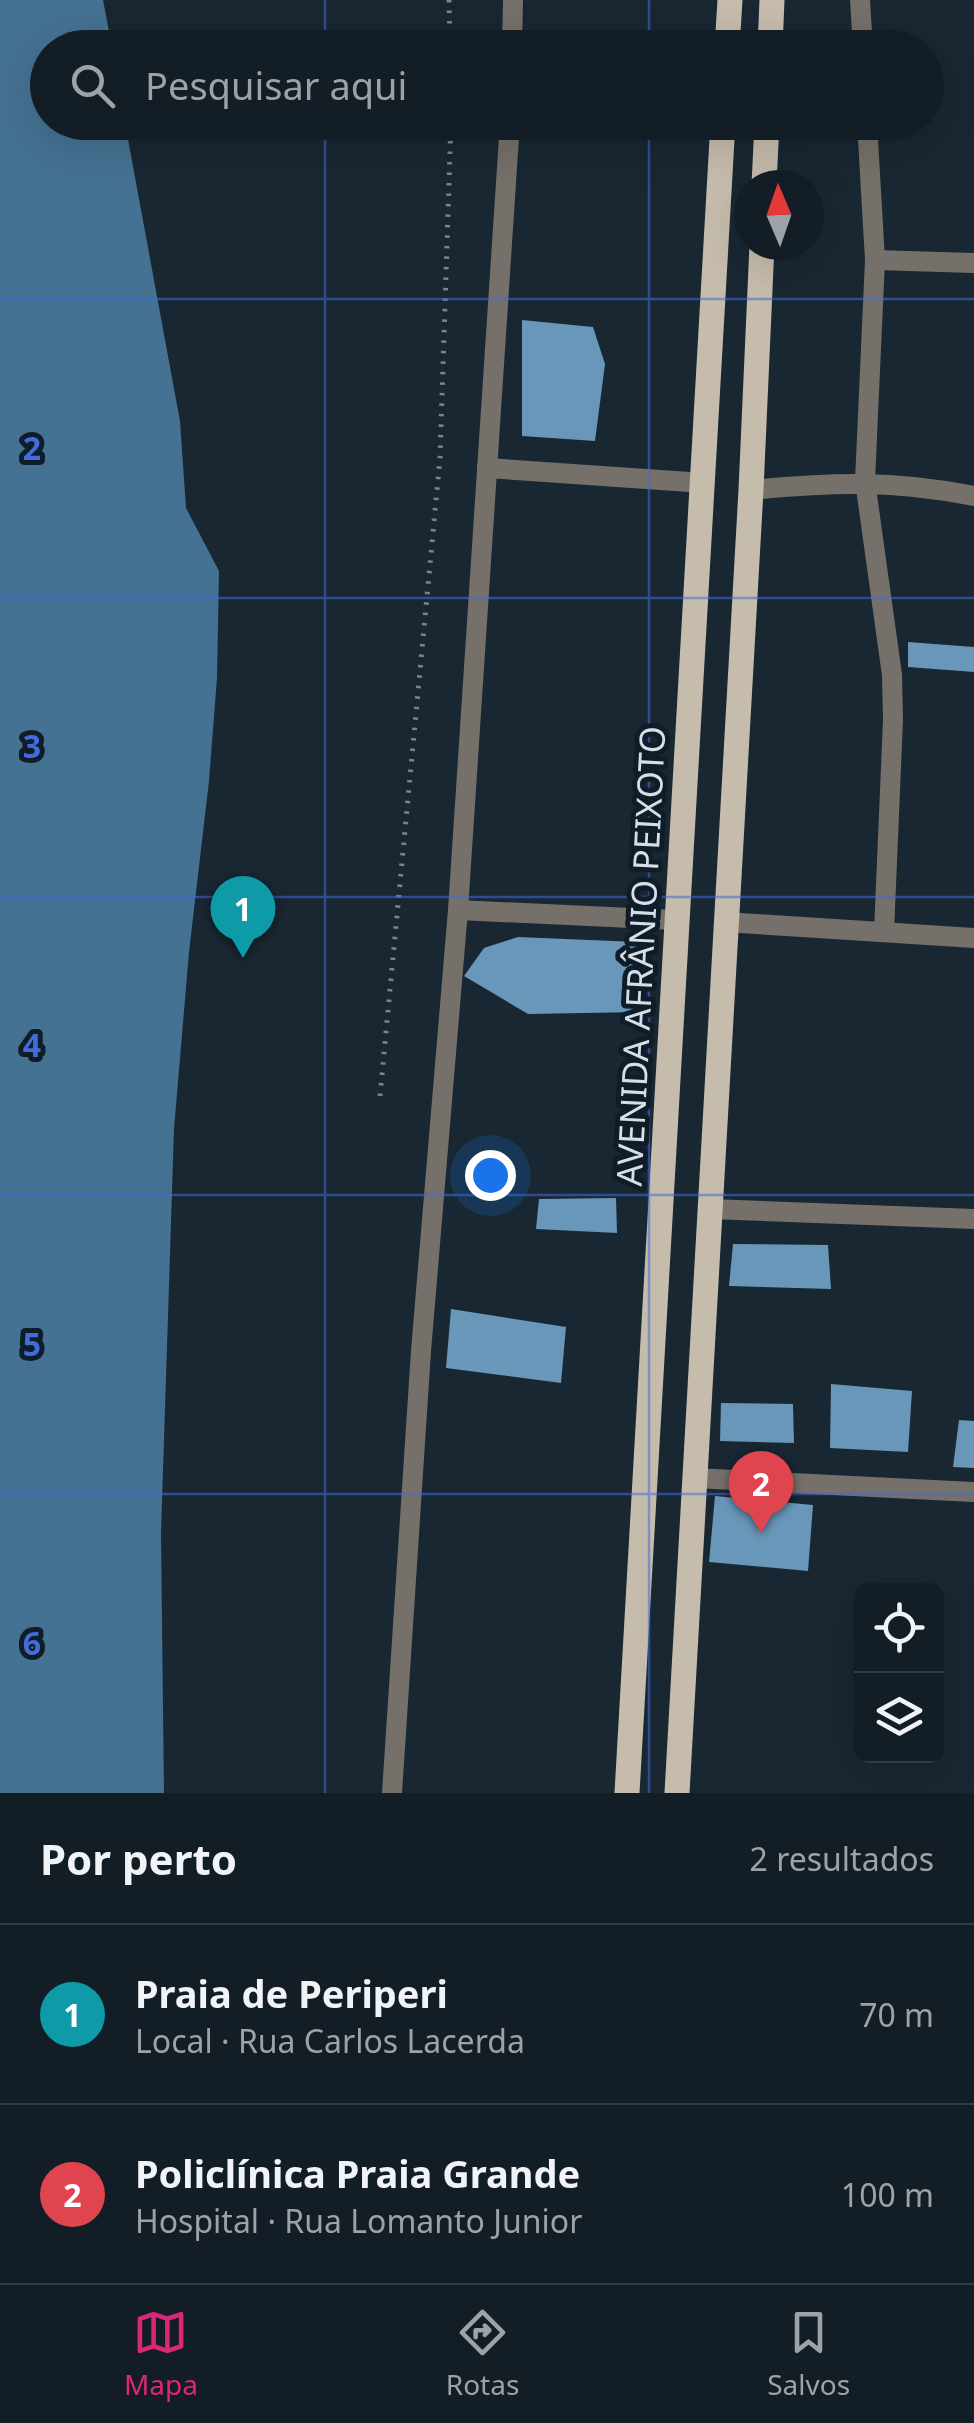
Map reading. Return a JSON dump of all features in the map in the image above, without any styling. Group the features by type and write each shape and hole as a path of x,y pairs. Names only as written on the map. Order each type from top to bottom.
{"main road":[{"path":"729,30 730,0"},
{"path":"771,30 772,0"},
{"name":"AVENIDA AFRÂNIO PEIXOTO","path":"628,1793 722,140"},
{"path":"765,170 766,140"},
{"path":"677,1793 752,490 761,260"}],"street":[{"path":"513,30 514,0"},
{"path":"860,0 862,30"},
{"path":"392,1793 421,1351 458,910 509,140"},
{"path":"868,140 875,260 865,481 892,675 893,720 884,932"},
{"path":"875,260 974,264"},
{"path":"487,468 704,484"},
{"path":"752,490 865,481 926,486 974,496"},
{"path":"458,910 676,920"},
{"path":"725,922 974,938"},
{"path":"710,1209 974,1219"},
{"path":"694,1478 974,1492"}],"path":[{"path":"449,0 450,30"},
{"path":"380,1096 440,458 450,140"}],"water":[{"path":"0,0 103,0 109,30 30,30 30,140 128,140 180,421 186,508 219,571 217,678 209,781 174,1129 161,1533 164,1793 0,1793"}],"building":[{"path":"522,320 593,327 605,364 595,441 522,436"},
{"path":"908,642 974,647 974,672 908,667"},
{"path":"518,937 637,942 641,1012 528,1014 464,976 484,948"},
{"path":"616,1198 617,1233 536,1229 539,1199"},
{"path":"733,1244 828,1245 831,1289 729,1286"},
{"path":"451,1309 566,1327 561,1383 446,1368"},
{"path":"831,1384 912,1391 908,1452 830,1448"},
{"path":"721,1403 793,1404 794,1443 720,1441"},
{"path":"959,1420 974,1421 974,1468 953,1467"},
{"path":"715,1496 813,1505 808,1571 709,1562"}],"place":[{"name":"Praia de Periperi","path":"243,958"},
{"name":"Policlínica Praia Grande","path":"761,1533"}]}
